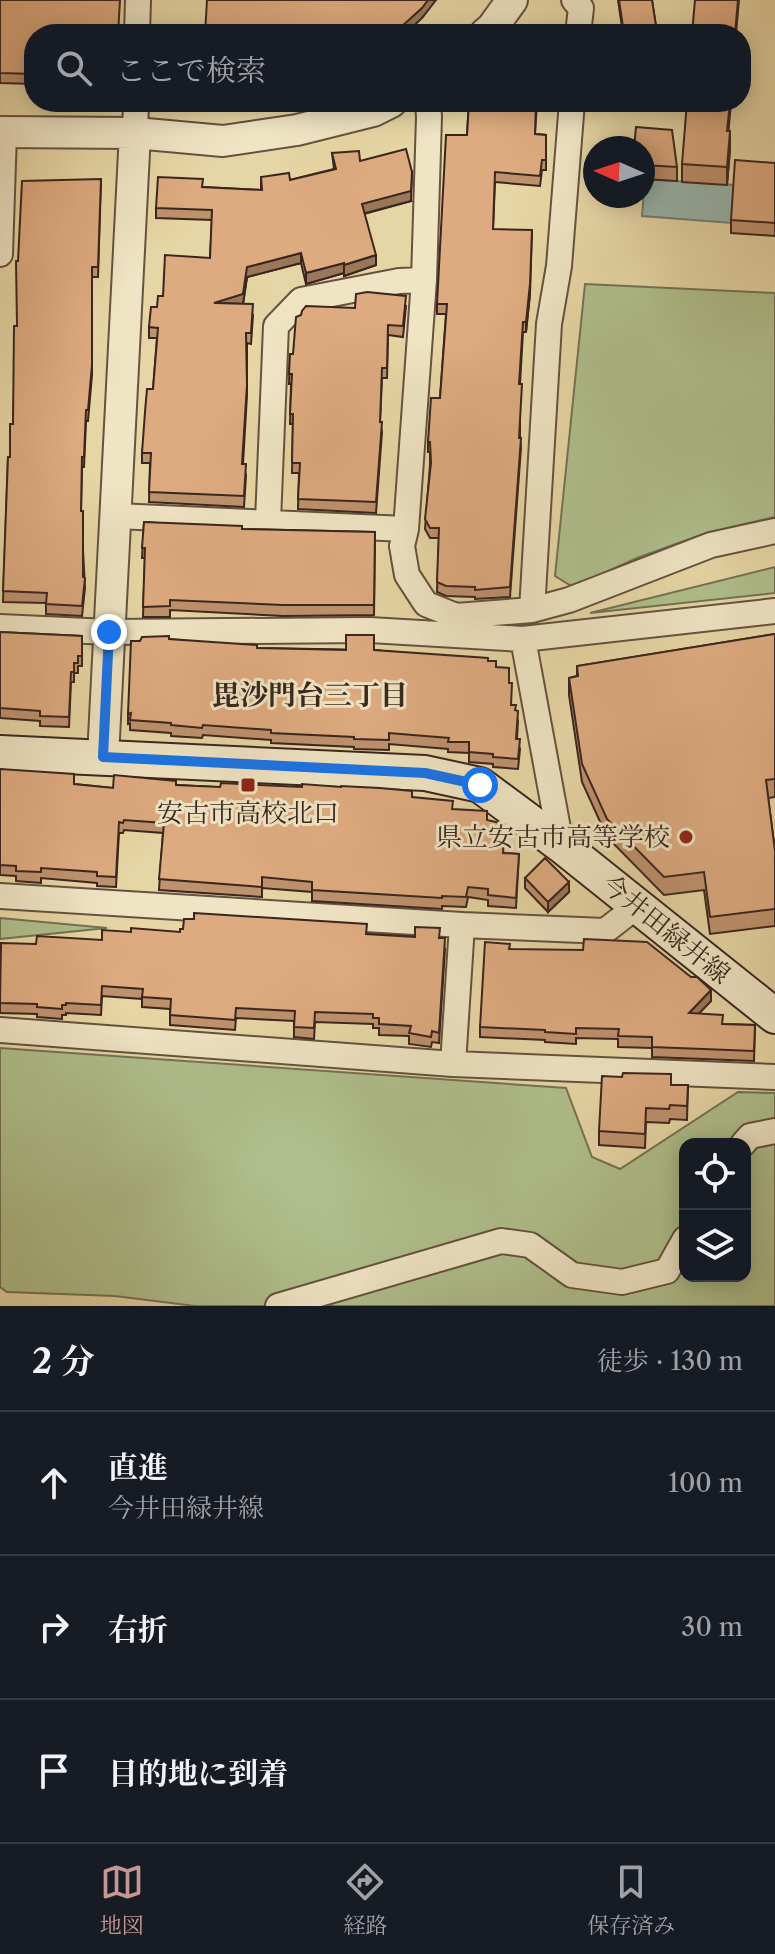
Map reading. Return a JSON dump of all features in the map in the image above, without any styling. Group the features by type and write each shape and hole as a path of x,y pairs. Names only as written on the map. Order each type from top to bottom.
{"main road":[{"name":"今井田緑井線","path":"0,753 425,773 480,785 561,845 775,1016"}],"street":[{"path":"137,24 138,0"},
{"path":"495,24 512,0"},
{"path":"574,0 581,8 579,24"},
{"path":"103,757 136,112"},
{"path":"0,254 2,132 135,133 223,141 297,130 369,112"},
{"path":"429,112 424,280 406,529 402,546 407,575 426,604 456,616 532,610 569,600 711,545 775,531"},
{"path":"532,610 549,324 559,266 571,112"},
{"path":"268,521 276,326 301,300 399,281 424,280"},
{"path":"116,516 406,529"},
{"path":"0,627 109,632 370,630 523,639 775,611"},
{"path":"523,639 561,845"},
{"path":"0,896 605,931 637,906"},
{"path":"453,1064 462,925"},
{"path":"0,1030 453,1064 775,1077"},
{"path":"748,1138 775,1131"},
{"path":"278,1306 501,1241 530,1245 572,1275 622,1282 667,1271 679,1250"}],"green space":[{"path":"585,284 775,293 775,517 706,533 637,558 573,587 555,576"},
{"path":"775,567 775,593 590,613"},
{"path":"0,918 107,928 0,939"},
{"path":"0,1048 566,1088 592,1157 620,1169 738,1092 775,1093 775,1306 195,1306 115,1296 7,1292 0,1287"}],"water":[{"path":"655,180 735,185 732,223 642,216 643,208 655,208"}],"building":[{"path":"0,0 120,0 119,24 24,24 24,74 0,73"},
{"path":"207,0 428,0 404,24 206,24"},
{"path":"619,0 652,0 656,24 623,24"},
{"path":"695,0 738,0 736,24 693,24"},
{"path":"468,112 536,112 535,134 546,135 546,160 542,160 540,176 495,172 493,229 532,230 530,284 526,322 523,322 519,384 522,384 521,438 510,587 475,590 475,587 446,586 437,582 439,528 430,528 425,519 431,463 428,442 431,398 440,398 447,304 437,304 446,135 467,135"},
{"path":"686,112 729,112 727,167 682,164"},
{"path":"636,127 672,130 677,167 655,166 655,136 635,136"},
{"path":"406,149 412,172 411,191 362,204 376,255 306,273 301,253 247,267 243,294 214,303 253,304 251,333 246,333 244,496 149,492 151,453 142,453 147,389 153,389 158,328 149,327 151,307 157,307 158,296 163,296 165,255 210,258 212,210 156,208 158,177 203,179 202,187 262,190 261,177 289,173 290,180 336,169 332,153 359,151 360,161"},
{"path":"735,160 775,163 775,223 731,220"},
{"path":"101,179 98,267 92,267 92,365 82,457 85,578 82,606 46,604 47,593 3,591 22,181"},
{"path":"367,292 406,296 403,326 388,325 387,368 382,368 382,422 376,502 298,499 300,463 292,463 292,374 289,374 296,317 306,306 355,308 356,294"},
{"path":"144,522 242,526 242,529 375,532 374,605 170,600 170,606 143,607"},
{"path":"0,632 82,636 82,656 78,656 78,663 74,663 74,672 71,672 69,717 40,716 40,711 0,708"},
{"name":"県立安古市高等学校","path":"775,634 775,779 766,780 775,851 775,909 710,917 704,872 664,877 607,819 582,764 569,678 578,676 577,666"},
{"path":"346,635 374,635 374,650 488,658 488,661 496,661 496,667 509,668 511,705 516,705 515,710 518,711 518,759 469,752 469,742 448,742 449,738 389,733 389,740 354,739 130,720 131,641 140,641 142,637 169,636 169,639 257,645 257,648 346,650"},
{"path":"0,769 74,774 74,784 113,788 114,775 176,781 176,785 220,787 221,783 302,787 302,784 380,788 412,791 412,797 453,801 452,809 487,811 487,820 505,824 503,853 519,854 516,898 488,895 488,889 468,887 466,897 442,898 312,890 312,882 262,877 262,887 159,879 164,823 124,820 123,823 119,822 116,877 97,876 97,872 41,868 41,872 16,871 16,866 0,865"},
{"path":"545,858 569,882 548,902 525,878"},
{"path":"194,913 367,924 366,934 415,937 415,927 440,928 439,938 445,938 439,1033 432,1031 431,1037 409,1033 411,1026 379,1024 379,1018 373,1018 373,1014 315,1012 314,1028 294,1027 295,1011 236,1008 235,1020 170,1015 171,999 142,997 143,989 102,986 101,1005 66,1003 62,1009 37,1007 37,1004 0,1003 1,943 36,944 37,936 102,940 102,930 131,932 131,928 180,932 184,919 194,919"},
{"path":"584,939 647,942 711,990 689,1013 723,1015 722,1024 755,1025 754,1051 652,1047 652,1037 618,1036 619,1029 576,1028 576,1034 480,1027 485,942 510,944 509,949 583,950"},
{"path":"623,1073 671,1074 671,1085 688,1085 687,1106 646,1108 645,1134 599,1131 602,1076 622,1077"}],"place":[{"name":"安古市高校北口","path":"248,785"},
{"name":"県立安古市高等学校","path":"686,837"}],"district":[{"name":"毘沙門台三丁目","path":"310,695"}],"route":[{"path":"109,632 103,757 425,773 480,785"}]}
